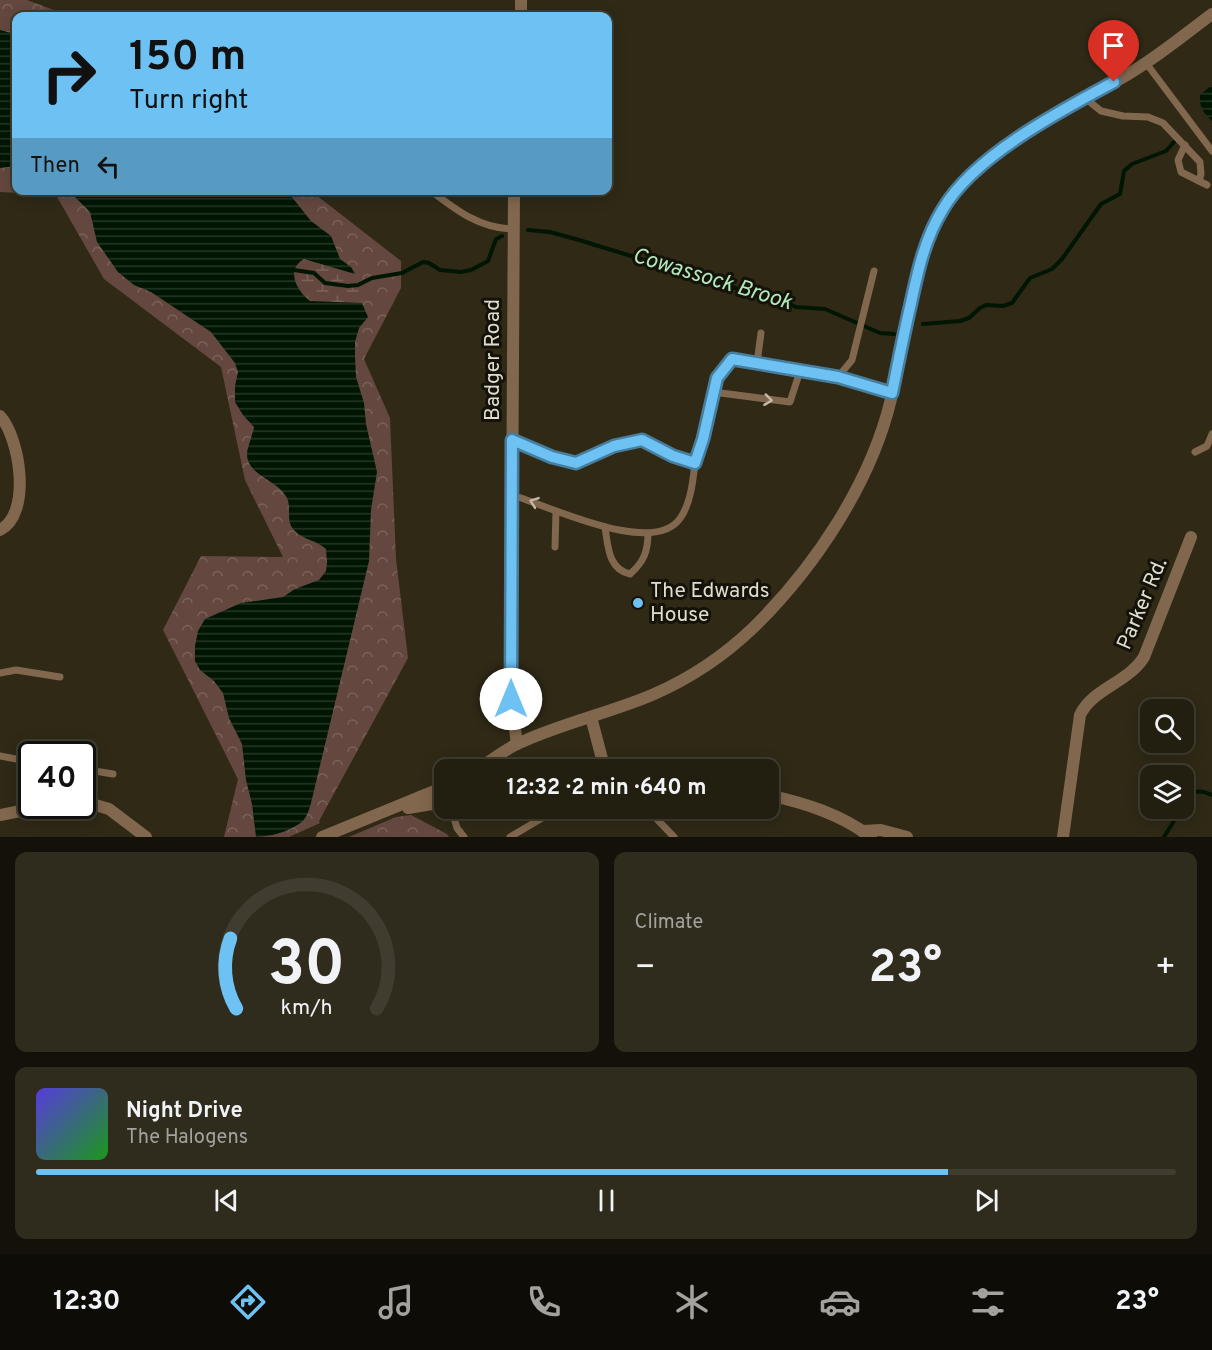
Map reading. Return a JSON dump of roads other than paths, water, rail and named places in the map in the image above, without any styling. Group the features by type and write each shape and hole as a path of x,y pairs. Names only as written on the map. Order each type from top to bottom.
{"street":[{"path":"495,759 517,744 650,695 688,676 739,640 769,611 805,568 853,496 875,450 892,393 920,263 934,224 944,207 956,191 988,160 1053,117 1146,63 1212,14"},
{"name":"Badger Road","path":"514,195 511,699 517,744"},
{"path":"0,416 10,432 20,483 15,512 10,522 0,530"},
{"name":"Parker Rd.","path":"1063,837 1080,716 1090,700 1124,678 1138,666 1144,657 1191,537"},
{"path":"591,717 602,759"},
{"path":"322,837 434,791"},
{"path":"779,798 821,810 866,834 881,830 907,837"},
{"path":"386,811 434,804"},
{"path":"96,805 109,809 136,832 146,837"},
{"path":"0,815 18,811"}],"lane":[{"path":"1146,63 1212,150"},
{"path":"1085,98 1101,111 1157,119 1170,128 1200,162 1199,181"},
{"path":"1185,145 1178,160 1179,167 1186,176 1207,185"},
{"path":"436,195 482,224 500,229 514,229"},
{"path":"838,377 852,360 874,271"},
{"path":"757,363 761,333"},
{"path":"512,495 534,501 574,519 605,527 648,533 663,532 681,518 693,485 695,463 717,378 732,359 838,377 892,393"},
{"path":"713,392 789,402 800,370"},
{"path":"1195,452 1207,446 1212,434"},
{"path":"512,440 552,457 576,463 614,446 642,440 673,456 695,463"},
{"path":"555,547 556,511"},
{"path":"605,527 613,563 621,572 630,574 640,566 648,549 648,533"},
{"path":"0,673 16,670 60,676"},
{"path":"0,756 18,759"},
{"path":"96,771 113,774"},
{"path":"454,819 464,837"},
{"path":"510,837 541,819"},
{"path":"656,819 674,837"}],"waterway":[{"name":"Cowassock Brook","path":"923,324 960,321 969,318 986,305 1003,306 1012,303 1030,278 1052,269 1062,259 1101,204 1120,194 1124,171 1132,164 1166,151 1174,142"},
{"name":"Cowassock Brook","path":"528,230 550,232 680,269 735,288 771,295 796,307 825,309 880,333 894,334"},
{"name":"Cowassock Brook","path":"294,270 314,273 325,283 348,286 358,285 372,278 402,273 423,262 440,270 461,272 471,270 488,261 496,239 502,236"},
{"path":"1194,793 1198,791 1212,795"},
{"path":"1164,837 1175,819"}],"place":[{"name":"The Edwards House","path":"638,603"}]}
